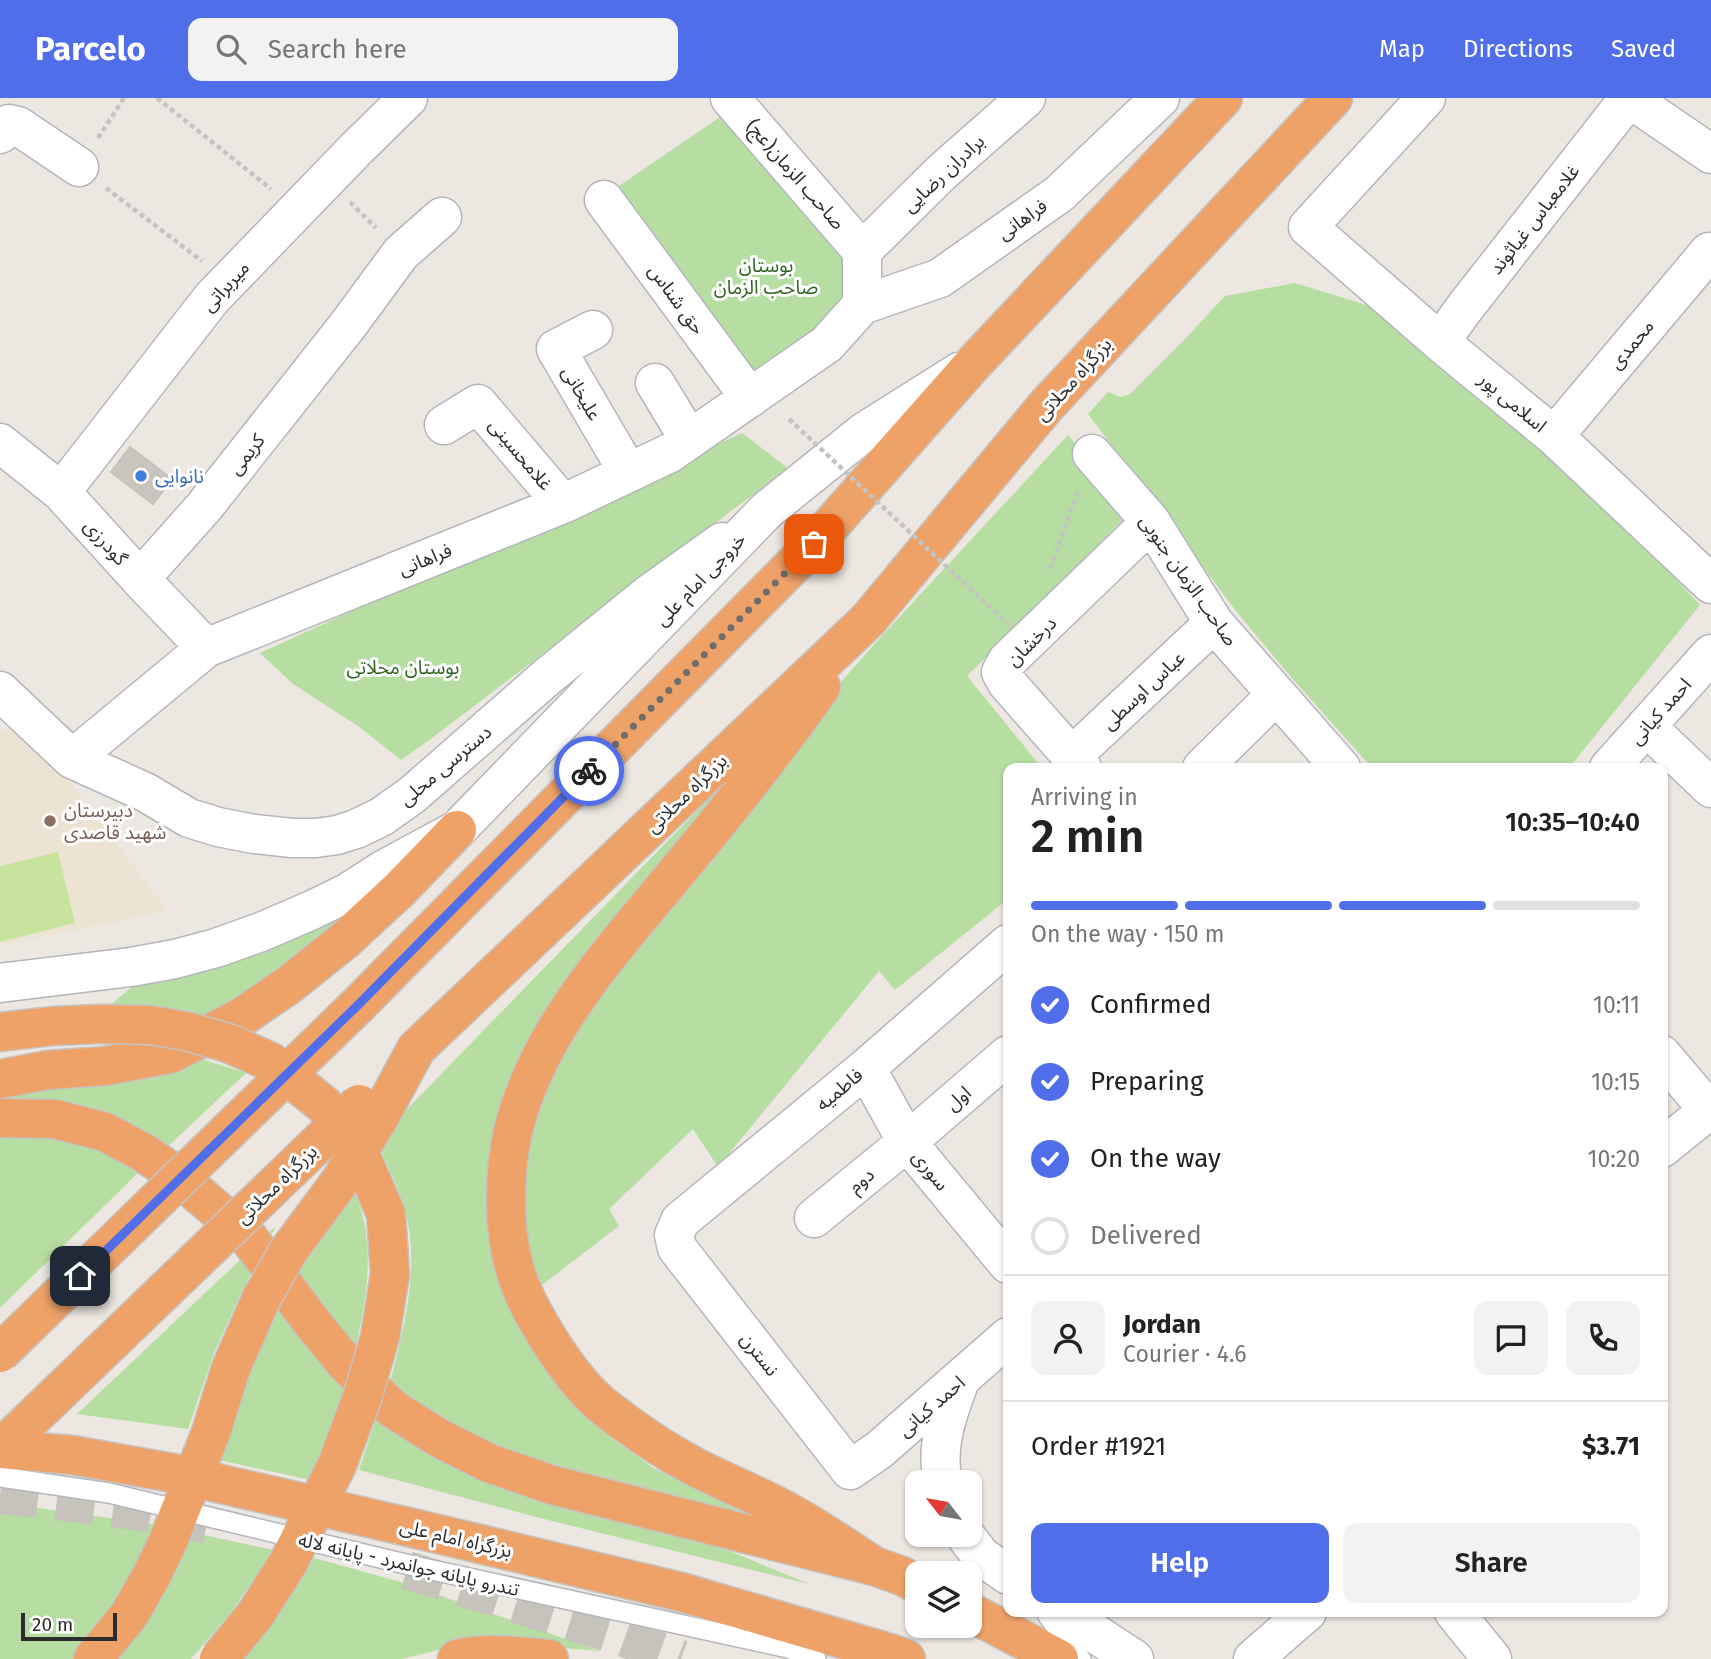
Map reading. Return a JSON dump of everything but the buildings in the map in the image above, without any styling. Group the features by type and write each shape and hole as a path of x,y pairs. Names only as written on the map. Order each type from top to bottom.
{"highway":[{"path":"0,1353 358,1005 814,544 973,364 1223,98"},
{"name":"بزرگراه محلاتی","path":"0,1449 868,620 1046,407 1333,98"},
{"path":"868,620 790,731 678,872 597,968 569,1009 542,1056 525,1094 513,1132 506,1177 506,1221 514,1273 531,1312 555,1351 600,1403 637,1433 694,1466 790,1512 874,1566"},
{"path":"0,1079 48,1070 105,1066 170,1054 242,1017 290,984 345,940 399,890 457,830"},
{"path":"0,1032 53,1026 150,1025 228,1042 271,1062 326,1106 353,1138 386,1214 390,1275 380,1336 362,1398 337,1465 288,1563 255,1615 219,1659"},
{"path":"93,1659 129,1615 169,1539 211,1432 232,1368 261,1299 289,1250 341,1180 416,1049"},
{"path":"0,1118 55,1119 104,1132 144,1153 175,1174 247,1236 314,1325 356,1373 393,1409 439,1438 489,1463 552,1485 874,1566 905,1578"},
{"name":"بزرگراه امام علی","path":"0,1449 72,1455 178,1474 416,1547 681,1592 906,1659"},
{"path":"982,1618 1059,1659"},
{"path":"457,1659 510,1655 549,1659"}],"street":[{"name":"میربراتی","path":"61,492 212,298 408,98"},
{"name":"برادران رضایی","path":"862,251 942,172 1026,98"},
{"name":"فراهانی","path":"72,760 206,648 563,504 670,453 827,344 862,305 940,278 1059,194 1160,98"},
{"name":"اسلامی پور","path":"1426,98 1308,227 1440,342 1554,436 1711,584"},
{"path":"1629,98 1711,155"},
{"name":"غلامعباس غیاثوند","path":"1440,342 1629,98"},
{"name":"صاحب الزمان(عج)","path":"746,104 862,251"},
{"path":"5,129 18,126 79,167"},
{"name":"حق شناس","path":"604,200 750,398"},
{"path":"401,253 442,217"},
{"path":"862,251 862,305"},
{"name":"محمدی","path":"1554,436 1709,252"},
{"name":"کریمی","path":"141,579 204,507 348,325 401,253"},
{"name":"علیخانی","path":"593,330 556,349 628,472"},
{"name":"خروجی امام علی","path":"0,983 131,967 216,948 261,932 349,892 383,870 457,830 767,510 864,432 973,364"},
{"path":"655,383 690,439"},
{"name":"غلامحسینی","path":"444,425 478,404 563,504"},
{"name":"گودرزی","path":"0,443 61,492 206,648"},
{"name":"صاحب الزمان جنوبی","path":"1092,454 1151,522 1214,623 1337,763"},
{"name":"دسترسی محلی","path":"72,760 145,792 189,818 218,827 292,838 337,835 356,829 381,817 412,795 548,676 649,595 767,510"},
{"name":"درخشان","path":"1077,762 1007,683 1001,672 1007,662 1151,522"},
{"name":"عباس اوسطی","path":"1077,762 1214,623"},
{"name":"احمد کیانی","path":"1613,763 1711,654"},
{"path":"0,691 72,760"},
{"path":"1207,763 1276,695"},
{"path":"1646,726 1711,788"},
{"name":"فاطمیه","path":"674,1235 680,1221 866,1068 1003,948"},
{"name":"اول","path":"907,1142 1003,1059"},
{"path":"1668,1062 1710,1112 1668,1144"},
{"name":"سوری","path":"866,1068 907,1142 1003,1258"},
{"name":"دوم","path":"814,1218 907,1142"},
{"name":"نسترن","path":"674,1235 677,1248 850,1470"},
{"name":"احمد کیانی","path":"850,1470 879,1451 1003,1342"},
{"path":"940,1470 944,1422 959,1382"},
{"path":"974,1547 981,1556 1003,1571"},
{"path":"1070,1617 1134,1659"},
{"path":"1253,1659 1301,1617"},
{"path":"1458,1617 1492,1659"}],"lane":[{"name":"تندرو پایانه جوانمرد - پایانه لاله","path":"0,1477 109,1493 416,1547 788,1648 816,1659"},
{"path":"1049,1617 1081,1659"}],"path":[{"path":"124,98 79,167 227,281"},
{"path":"157,98 297,210"},
{"path":"327,180 401,253"},
{"path":"789,419 1011,627"},
{"path":"1050,571 1092,454"}],"shaded area":[{"name":"دبیرستان شهید قاصدی","path":"26,724 167,911 0,945 0,731"}],"green space":[{"name":"بوستان صاحب الزمان","path":"723,115 849,260 847,300 806,341 748,378 616,188"},
{"path":"1295,283 1386,311 1569,465 1700,605 1573,763 1368,763 1236,611 1088,414 1108,392 1120,397 1130,394 1225,296"},
{"name":"بوستان محلاتی","path":"742,433 788,468 401,760 358,726 293,684 260,653"},
{"path":"1068,435 1133,510 967,676 1038,763 1003,763 1003,903 895,990 879,971 718,1167 693,1129 609,1209 619,1226 538,1288 521,1198 534,1116 578,1022 657,923 711,863 824,701"},
{"path":"792,713 539,1023 512,1310 528,1344 550,1376 578,1407 614,1440 655,1469 786,1531 514,1456 388,1390 408,1301 411,1255 405,1210 377,1140"},
{"path":"58,852 75,923 0,942 0,866"},
{"path":"387,882 322,942 212,1021 107,1008 140,980"},
{"path":"185,1054 246,1073 162,1152 0,1107 0,1092"},
{"path":"0,1129 73,1136 142,1169 0,1308"},
{"path":"351,1182 362,1214 368,1252 362,1318 355,1352 290,1274"},
{"path":"276,1226 214,1353 188,1429 77,1414"},
{"path":"278,1293 347,1383 315,1481 214,1459"},
{"path":"379,1410 682,1531 809,1584 359,1470"},
{"path":"0,1503 161,1525 152,1548 76,1659 0,1659"},
{"path":"190,1532 274,1550 231,1612 191,1659 111,1659"},
{"path":"314,1558 401,1582 600,1651 493,1642 454,1646 402,1659 242,1659 289,1597"}],"tunnel":[{"path":"0,1495 131,1511 208,1525"},
{"path":"407,1570 621,1637 681,1659"}],"way so far":[{"path":"589,771 814,544"}],"place":[{"name":"نانوایی","path":"141,476"},
{"name":"دبیرستان شهید قاصدی","path":"50,821"}],"route":[{"path":"80,1276 358,1005 589,771"}]}
